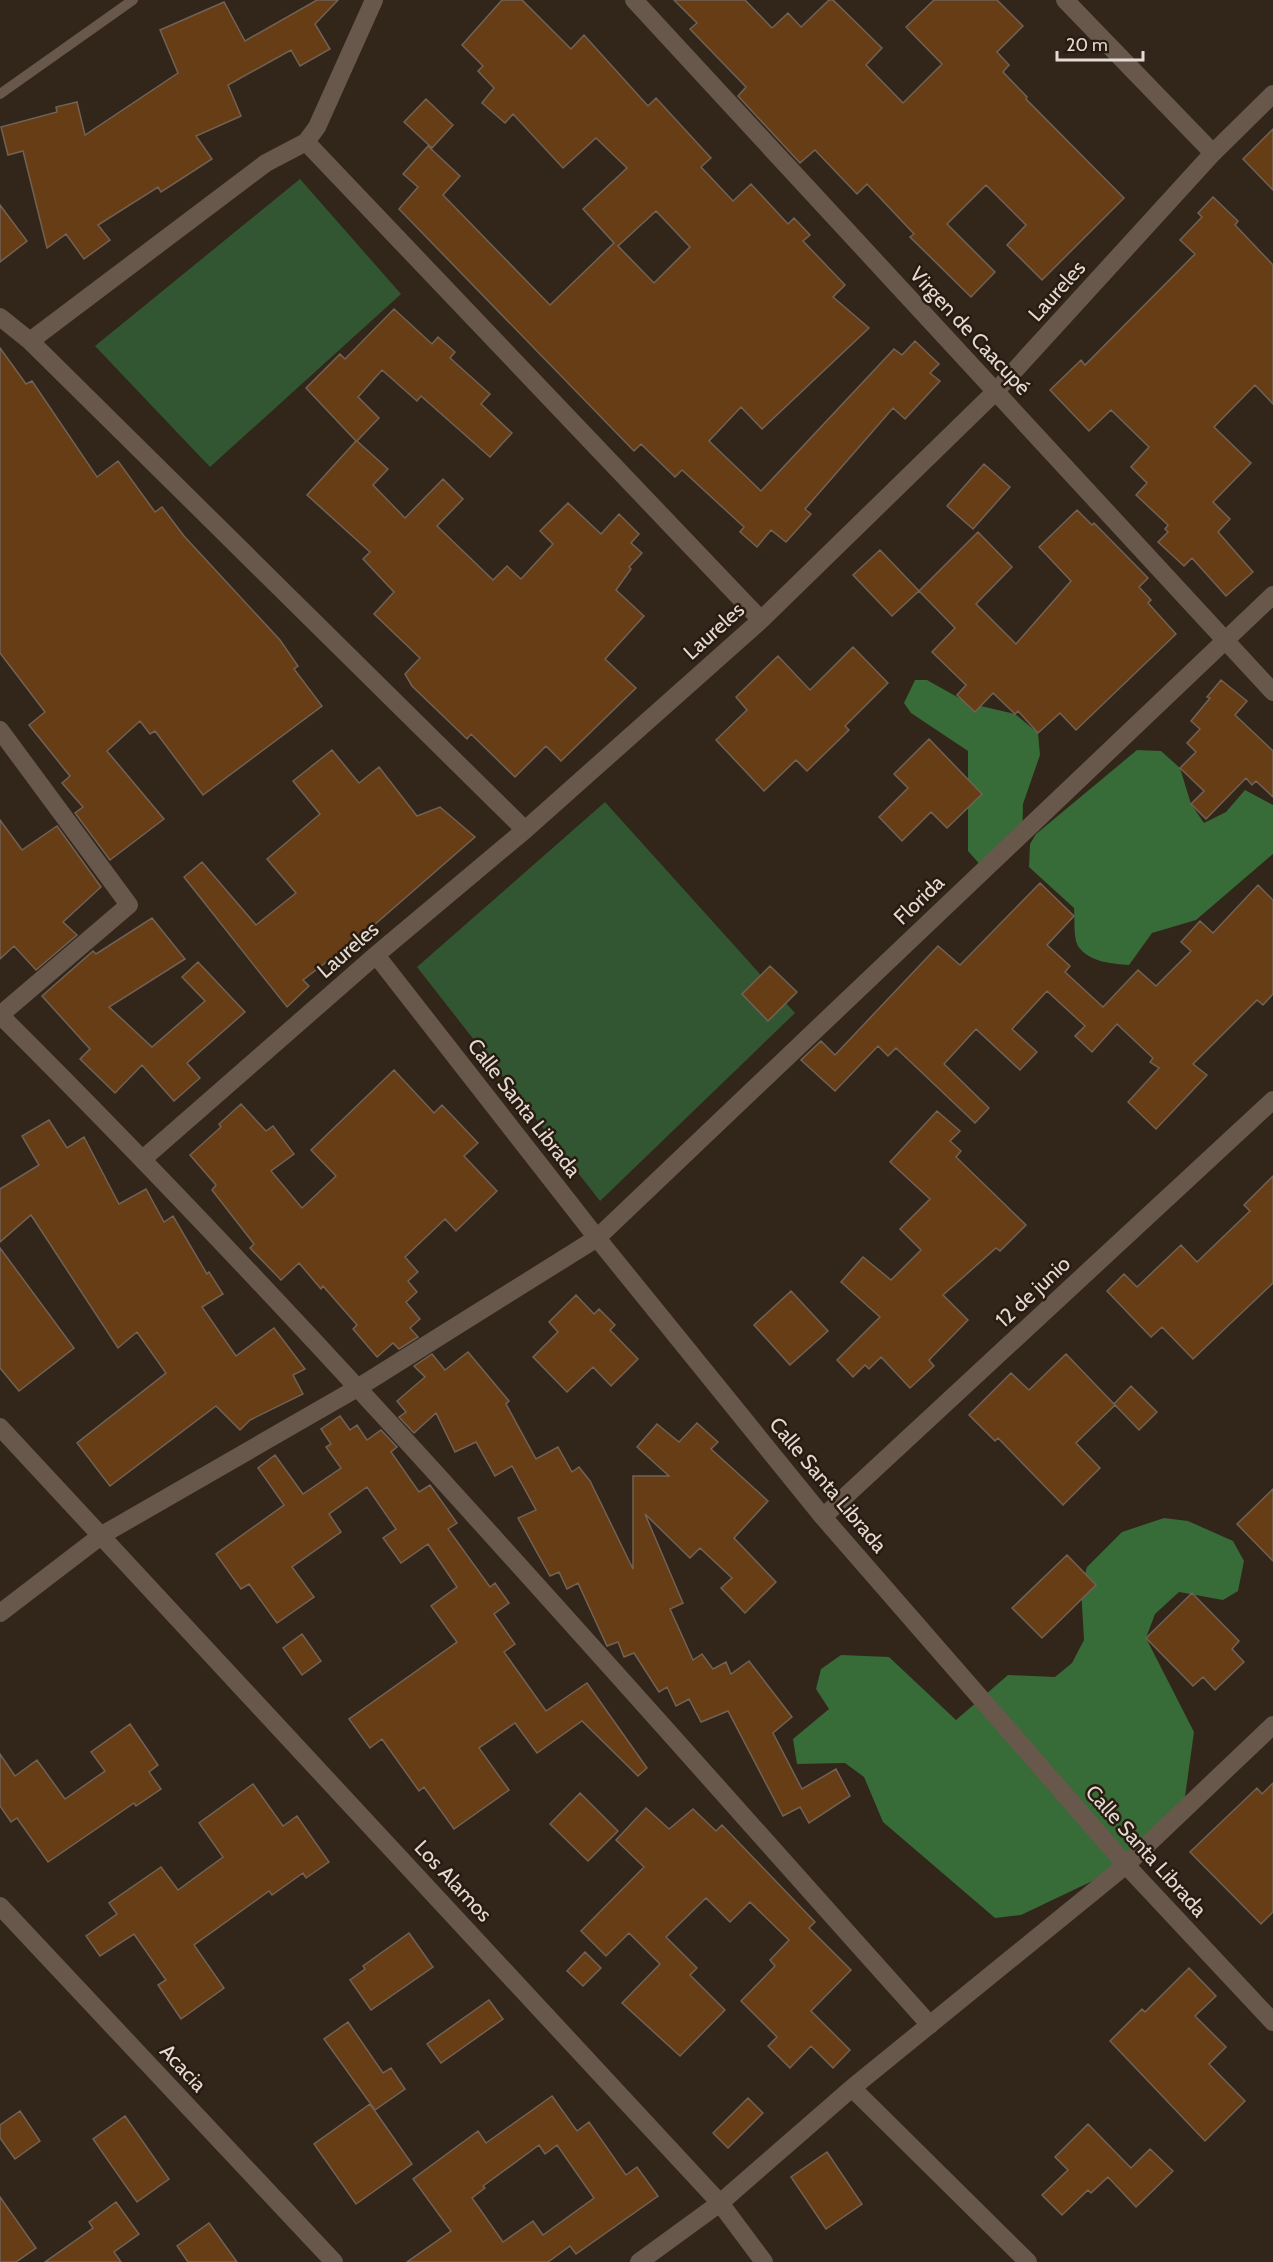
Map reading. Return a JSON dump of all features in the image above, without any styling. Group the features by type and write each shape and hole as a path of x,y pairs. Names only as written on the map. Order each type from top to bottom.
{"street":[{"path":"30,341 266,163 306,142 317,128 374,0"},
{"name":"Virgen de Caacupé","path":"634,0 1273,692"},
{"path":"1065,0 1214,153"},
{"name":"Laureles","path":"144,1158 376,955 525,830 761,620 995,392 1214,153 1273,94"},
{"path":"306,142 761,620"},
{"path":"0,317 30,341 525,830"},
{"name":"Florida","path":"0,1613 102,1535 359,1387 597,1238 1273,595"},
{"path":"0,730 129,905 0,1015 144,1158 359,1387 930,2025"},
{"name":"Calle Santa Librada","path":"376,955 597,1238 823,1517 1126,1865 1273,2022"},
{"name":"12 de junio","path":"823,1517 1273,1100"},
{"name":"Los Alamos","path":"0,1427 720,2203 764,2262"},
{"path":"639,2262 720,2203 852,2088 1126,1865 1273,1725"},
{"name":"Acacia","path":"0,1906 334,2262"},
{"path":"852,2088 1028,2262"}],"lane":[{"path":"0,93 133,0"}],"green space":[{"path":"300,179 401,294 210,467 95,346"},
{"path":"915,680 927,680 968,703 1015,714 1038,733 1040,755 1023,804 1022,845 983,868 968,851 968,751 911,713 904,703"},
{"path":"1137,750 1161,751 1180,768 1191,804 1204,823 1226,812 1245,790 1273,805 1273,854 1196,920 1152,933 1129,965 1094,959 1082,951 1075,938 1074,908 1029,867 1030,844 1036,834"},
{"path":"605,802 795,1013 600,1201 417,967"},
{"path":"1164,1518 1188,1521 1233,1541 1244,1561 1238,1591 1223,1600 1179,1592 1155,1614 1146,1638 1194,1732 1183,1811 1126,1865 1021,1915 995,1918 883,1822 864,1777 845,1763 797,1764 793,1739 829,1709 816,1689 821,1669 841,1655 889,1657 956,1720 1008,1675 1055,1677 1072,1663 1084,1640 1081,1589 1087,1567 1122,1532"}],"building":[{"path":"317,0 338,0 315,24 330,49 300,66 291,50 228,85 241,116 196,136 212,159 161,192 158,187 98,225 110,240 84,259 66,234 47,248 23,151 8,155 1,127 57,112 56,107 77,102 85,135 178,73 160,30 224,2 245,41"},
{"path":"502,0 522,0 571,49 584,35 648,106 656,98 711,158 701,167 733,201 751,184 788,224 794,218 810,235 803,241 845,285 833,297 869,328 762,429 741,407 709,441 761,491 894,349 902,355 915,341 939,364 930,373 940,381 905,419 893,408 805,509 811,514 786,542 771,530 757,547 740,532 744,527 682,470 675,477 641,444 634,451 399,209 418,187 403,174 428,146 460,176 443,195 550,305 614,243 583,209 627,168 596,138 563,168 513,114 505,123 482,103 494,88 478,71 483,66 462,45","holes":["656,211 690,247 654,283 618,246"]},
{"path":"674,0 745,0 772,28 788,13 801,27 829,0 833,0 882,48 866,65 903,103 942,64 906,27 934,0 997,0 1023,26 997,52 1009,65 1003,72 1027,97 1026,99 1124,198 1042,280 1007,245 1026,225 986,185 947,224 995,272 971,297 910,237 914,234 867,184 857,194 815,150 800,163 738,96 746,87 690,29 697,23"},
{"path":"426,99 453,125 432,148 404,122"},
{"path":"1273,129 1273,190 1243,159"},
{"path":"1213,197 1238,221 1235,225 1273,265 1273,404 1255,385 1214,427 1251,463 1213,502 1230,519 1218,532 1253,572 1226,596 1192,558 1184,566 1158,542 1168,532 1165,529 1168,525 1136,495 1147,483 1131,467 1149,447 1111,410 1089,431 1050,390 1081,360 1085,365 1195,254 1180,240 1202,217 1198,213"},
{"path":"0,205 27,241 0,262"},
{"path":"394,309 432,344 438,337 455,352 450,358 490,394 481,404 512,433 490,457 421,396 417,401 382,370 358,397 379,418 357,441 388,469 373,485 405,518 443,479 463,499 437,526 493,580 507,566 521,579 553,544 540,531 568,503 601,534 619,514 639,534 631,543 642,553 629,567 631,569 616,590 644,616 605,659 636,688 561,761 546,746 515,777 471,734 467,739 412,686 405,674 420,658 374,614 394,592 363,559 370,552 307,495 356,441 306,388 340,354 345,359"},
{"path":"0,348 26,384 32,381 97,477 118,461 155,512 162,507 184,536 280,640 298,666 294,669 322,706 203,795 155,731 150,734 140,721 107,751 164,819 110,860 75,813 83,807 62,783 70,776 29,725 45,712 0,653"},
{"path":"984,464 1010,487 973,529 947,506"},
{"path":"1077,510 1092,525 1094,523 1148,578 1139,587 1151,600 1148,603 1176,634 1076,730 1060,713 1038,733 1018,711 1015,714 993,693 975,712 957,695 966,685 932,652 955,628 919,591 978,532 1012,567 976,604 1016,644 1071,581 1039,547"},
{"path":"880,550 919,591 892,616 853,575"},
{"path":"853,647 888,683 845,726 849,730 807,771 796,760 764,791 716,740 747,710 736,697 778,656 810,690"},
{"path":"1221,680 1247,701 1235,715 1273,751 1273,797 1256,781 1252,785 1246,778 1206,819 1191,804 1204,791 1180,768 1196,752 1187,743 1200,729 1191,721"},
{"path":"929,739 982,794 947,828 931,812 902,841 879,817 908,788 894,774"},
{"path":"332,750 359,783 379,767 417,816 440,807 475,837 373,926 303,980 309,986 287,1007 184,877 202,862 256,925 296,893 267,859 320,814 293,781"},
{"path":"0,820 22,850 57,826 101,887 63,922 77,935 36,970 14,946 0,959"},
{"path":"1040,883 1074,916 1047,945 1070,966 1065,972 1103,1007 1138,970 1156,986 1191,951 1181,942 1200,921 1213,933 1258,885 1273,900 1273,994 1263,1005 1257,1000 1193,1064 1207,1075 1156,1129 1128,1102 1159,1068 1150,1062 1153,1058 1117,1024 1092,1052 1075,1036 1085,1026 1047,991 1012,1029 1037,1052 1020,1070 976,1029 944,1064 989,1108 975,1123 896,1048 888,1056 878,1046 835,1091 801,1060 821,1041 835,1055 938,946 960,965"},
{"path":"152,918 185,959 109,1007 152,1047 205,1001 182,977 198,962 245,1012 187,1063 200,1078 174,1101 142,1065 115,1093 80,1059 90,1049 42,996 93,951 96,954"},
{"path":"770,966 797,992 768,1021 742,994"},
{"path":"394,1070 434,1113 442,1105 478,1143 464,1156 497,1191 456,1231 445,1219 405,1257 418,1272 408,1281 417,1292 406,1302 420,1319 410,1328 418,1337 399,1349 393,1343 377,1357 353,1329 357,1325 323,1286 321,1289 299,1263 281,1280 250,1248 254,1244 212,1190 216,1185 190,1155 221,1127 219,1124 241,1104 266,1131 273,1126 294,1154 271,1171 302,1208 336,1176 311,1150"},
{"path":"937,1111 960,1131 950,1141 961,1151 956,1157 1026,1225 1000,1251 996,1248 943,1295 968,1320 929,1360 934,1366 910,1388 881,1357 869,1369 865,1365 853,1377 837,1360 880,1317 841,1282 863,1257 891,1280 921,1250 900,1229 930,1199 890,1162"},
{"path":"49,1120 67,1148 84,1137 119,1204 146,1189 164,1222 173,1216 207,1274 209,1272 223,1294 202,1307 236,1356 274,1328 305,1369 293,1375 303,1394 250,1420 240,1430 216,1406 110,1486 77,1443 166,1373 137,1332 118,1348 31,1215 0,1242 0,1189 39,1165 22,1136"},
{"path":"1273,1176 1273,1283 1193,1359 1162,1327 1151,1337 1107,1291 1124,1274 1137,1287 1181,1245 1197,1262 1250,1211 1244,1205"},
{"path":"0,1248 74,1348 19,1391 0,1368"},
{"path":"791,1291 828,1331 790,1365 754,1325"},
{"path":"576,1295 594,1314 599,1309 615,1325 610,1330 638,1359 611,1386 593,1367 567,1392 533,1357 558,1332 549,1322"},
{"path":"468,1352 509,1401 506,1404 536,1459 558,1447 572,1472 579,1467 590,1481 633,1569 633,1476 669,1476 637,1447 657,1424 679,1442 697,1423 718,1442 711,1449 768,1501 734,1538 776,1582 745,1613 721,1588 732,1578 700,1548 690,1558 645,1514 683,1603 670,1609 693,1660 702,1654 713,1669 726,1662 731,1674 749,1661 792,1717 773,1733 802,1789 836,1769 850,1796 809,1823 800,1807 783,1816 728,1711 701,1722 689,1699 676,1706 667,1687 659,1692 634,1653 624,1657 618,1642 607,1646 578,1583 567,1589 559,1572 550,1576 518,1518 536,1510 512,1466 495,1476 476,1442 455,1452 436,1413 414,1433 399,1417 406,1412 397,1401 425,1377 414,1366 432,1354 445,1370"},
{"path":"1066,1354 1114,1404 1131,1386 1157,1412 1139,1430 1115,1405 1076,1443 1100,1468 1063,1505 998,1438 995,1441 969,1415 1011,1373 1029,1390"},
{"path":"340,1416 350,1430 357,1425 367,1440 381,1430 397,1447 391,1452 419,1492 430,1485 457,1523 448,1529 490,1587 495,1583 509,1603 494,1614 515,1644 504,1652 546,1711 587,1683 647,1768 638,1776 582,1721 537,1753 515,1723 479,1748 509,1790 454,1829 424,1787 419,1791 382,1739 370,1748 349,1719 457,1642 431,1606 457,1587 428,1544 401,1563 383,1538 396,1529 367,1487 329,1514 341,1532 292,1567 314,1597 277,1623 249,1584 241,1589 216,1554 284,1505 258,1468 275,1455 303,1494 341,1468 326,1447 331,1444 321,1429"},
{"path":"1273,1489 1273,1561 1237,1524"},
{"path":"1067,1555 1096,1585 1042,1638 1012,1608"},
{"path":"1192,1593 1239,1641 1232,1649 1244,1662 1215,1690 1203,1677 1193,1686 1146,1638"},
{"path":"302,1634 321,1661 302,1675 283,1648"},
{"path":"130,1724 158,1765 149,1772 161,1789 136,1806 134,1803 48,1862 17,1818 11,1822 0,1806 0,1754 15,1776 37,1760 65,1799 105,1771 91,1752"},
{"path":"1273,1783 1273,1912 1261,1924 1190,1852 1257,1788 1262,1794"},
{"path":"253,1784 283,1826 297,1816 329,1862 306,1878 303,1873 272,1895 269,1891 194,1945 224,1988 181,2019 158,1985 166,1980 134,1934 100,1956 86,1936 117,1914 109,1903 161,1867 178,1890 223,1857 199,1823"},
{"path":"580,1793 618,1831 588,1861 550,1824"},
{"path":"646,1808 669,1829 693,1809 716,1831 722,1825 815,1922 809,1928 851,1970 811,2011 850,2050 833,2068 811,2046 790,2068 768,2046 777,2037 741,2001 775,1966 770,1960 789,1940 750,1902 730,1922 706,1898 666,1937 697,1968 690,1975 725,2010 680,2056 622,2003 660,1964 629,1933 606,1956 581,1931 644,1867 616,1840"},
{"path":"409,1933 433,1967 371,2010 350,1980 365,1969 363,1966"},
{"path":"585,1952 601,1968 583,1986 567,1971"},
{"path":"1189,1968 1216,1996 1195,2016 1226,2047 1209,2064 1245,2101 1205,2141 1110,2041 1142,2009 1145,2012"},
{"path":"489,2000 503,2019 441,2063 427,2044"},
{"path":"348,2022 383,2073 391,2068 405,2089 375,2110 324,2039"},
{"path":"552,2096 577,2131 589,2122 626,2175 637,2167 658,2196 576,2254 570,2246 548,2262 407,2262 451,2231 413,2179 478,2131 486,2143","holes":["539,2145 545,2154 557,2145 594,2198 543,2235 533,2221 503,2242 472,2198 485,2188 483,2186"]},
{"path":"748,2098 763,2113 728,2148 713,2133"},
{"path":"370,2104 412,2164 356,2204 314,2144"},
{"path":"20,2111 40,2141 15,2159 0,2138 0,2125"},
{"path":"125,2116 169,2179 137,2202 93,2139"},
{"path":"1088,2124 1131,2168 1150,2149 1173,2171 1136,2207 1108,2177 1091,2193 1088,2190 1062,2215 1042,2195 1068,2170 1055,2157"},
{"path":"827,2152 862,2204 826,2229 791,2177"},
{"path":"0,2197 36,2248 16,2262 0,2262"},
{"path":"116,2202 139,2234 114,2252 121,2262 45,2262 93,2228 89,2222"},
{"path":"209,2223 237,2262 188,2262 177,2246"}]}
